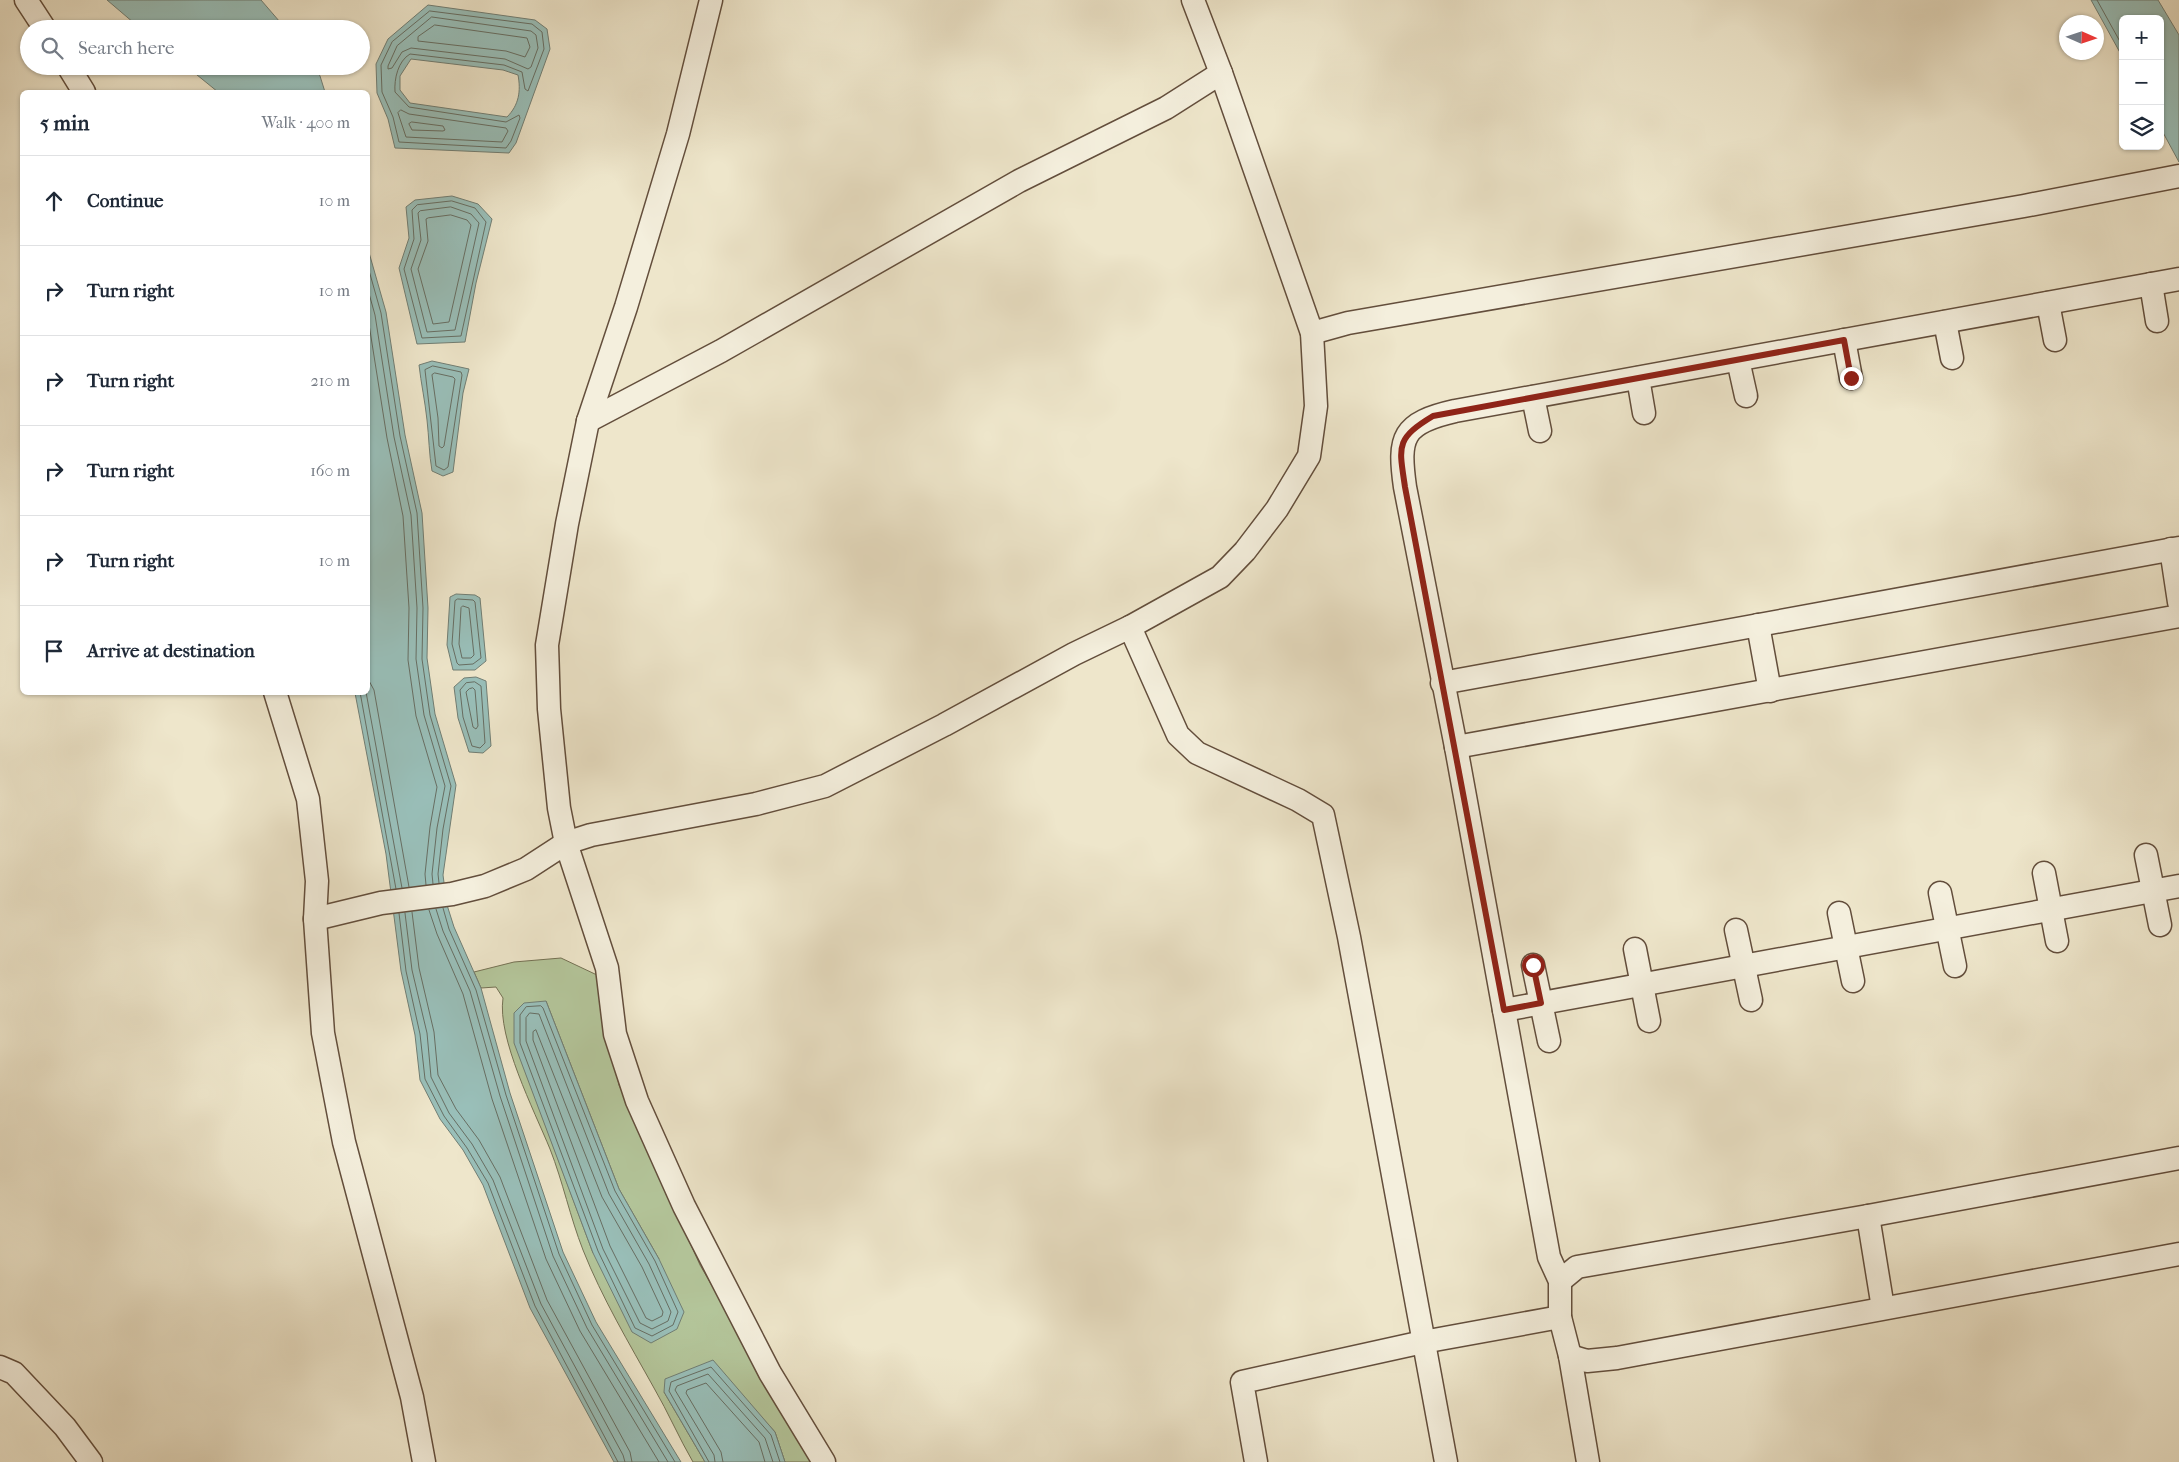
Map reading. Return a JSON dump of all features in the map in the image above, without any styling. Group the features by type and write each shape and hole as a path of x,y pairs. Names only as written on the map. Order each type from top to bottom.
{"street":[{"path":"26,0 39,20"},
{"path":"711,0 678,134 623,316 588,421 567,524 547,646 549,708 559,808 566,843 607,968 615,1034 637,1100 684,1206 770,1373 824,1462"},
{"path":"315,919 380,903 452,894 485,886 526,869 566,843 591,835 756,804 825,786 944,725 1074,654 1130,628 1220,577 1245,551 1278,510 1309,456 1316,406 1312,333 1221,73 1193,0"},
{"path":"588,421 721,351 1019,181 1166,108 1221,73"},
{"path":"74,75 83,90"},
{"path":"1312,333 1348,323 2004,209 2179,176"},
{"path":"1588,1462 1570,1356 1560,1317 1560,1281 1549,1257 1456,747 1405,487 1401,458 1403,441 1415,427 1433,416 2179,279"},
{"path":"2151,284 2157,321"},
{"path":"2048,303 2055,340"},
{"path":"1945,322 1952,358"},
{"path":"1844,340 1851,378"},
{"path":"1738,360 1746,396"},
{"path":"1638,378 1644,413"},
{"path":"1532,397 1540,431"},
{"path":"1442,683 2175,548 2179,602"},
{"path":"1456,747 2179,616"},
{"path":"1758,625 1770,691"},
{"path":"1130,628 1178,735 1198,753 1298,800 1323,814 1403,1227 1446,1462"},
{"path":"276,695 308,799 317,881 315,919 323,1033 344,1142 412,1398 424,1462"},
{"path":"2146,854 2160,925"},
{"path":"2044,873 2057,941"},
{"path":"1504,1010 2179,886"},
{"path":"1940,893 1955,966"},
{"path":"1839,913 1853,981"},
{"path":"1736,930 1751,1000"},
{"path":"1635,949 1649,1021"},
{"path":"1533,965 1548,1041"},
{"path":"1560,1281 1577,1267 1868,1216 2179,1158"},
{"path":"1868,1216 1883,1308"},
{"path":"1570,1356 1587,1361 1617,1358 2179,1254"},
{"path":"1256,1462 1242,1382 1423,1342 1560,1317"},
{"path":"0,1367 14,1373 65,1427 91,1462"}],"green space":[{"path":"561,958 597,975 604,1020 619,1085 700,1265 814,1462 785,1462 775,1432 745,1399 664,1392 705,1462 693,1462 590,1268 574,1225 555,1161 511,1053 503,1014 503,998 496,987 481,988 474,972 514,962","holes":["546,1001 619,1189 659,1259 593,1253 515,1043"]}],"water":[{"path":"107,0 261,0 278,20 130,20"},
{"path":"2091,0 2158,0 2179,35 2179,162 2164,134 2164,15 2119,15 2119,51 2104,24 2104,15 2099,15"},
{"path":"428,5 535,20 547,29 550,49 516,143 509,153 395,148 388,119 377,93 376,64 388,39","holes":["411,59 503,70 518,75 519,81 517,103 507,117 410,103 400,90 400,76"]},
{"path":"197,75 319,75 324,90 216,90"},
{"path":"452,196 478,204 492,219 476,283 465,342 417,344 399,268 409,238 406,207 415,200"},
{"path":"370,256 386,312 405,435 422,513 428,608 427,658 435,714 456,785 443,875 447,905 454,927 481,988 510,1093 563,1252 596,1322 681,1462 614,1462 530,1308 483,1185 463,1150 440,1119 420,1080 415,1035 401,971 386,854 355,695 370,695"},
{"path":"432,361 469,369 463,393 453,472 443,476 432,471 419,365"},
{"path":"456,594 475,595 480,598 486,661 475,670 453,670 447,645 450,597"},
{"path":"476,677 486,681 491,746 483,753 469,752 458,718 454,687 464,678"},
{"path":"546,1001 619,1189 659,1259 684,1312 677,1329 651,1343 632,1332 593,1253 514,1043 514,1013 524,1003"},
{"path":"713,1360 775,1432 785,1462 705,1462 664,1392 665,1379"}],"route":[{"path":"1533,965 1541,1003 1504,1010 1456,747 1405,487 1401,458 1403,441 1415,427 1433,416 1844,340 1851,378"}]}
